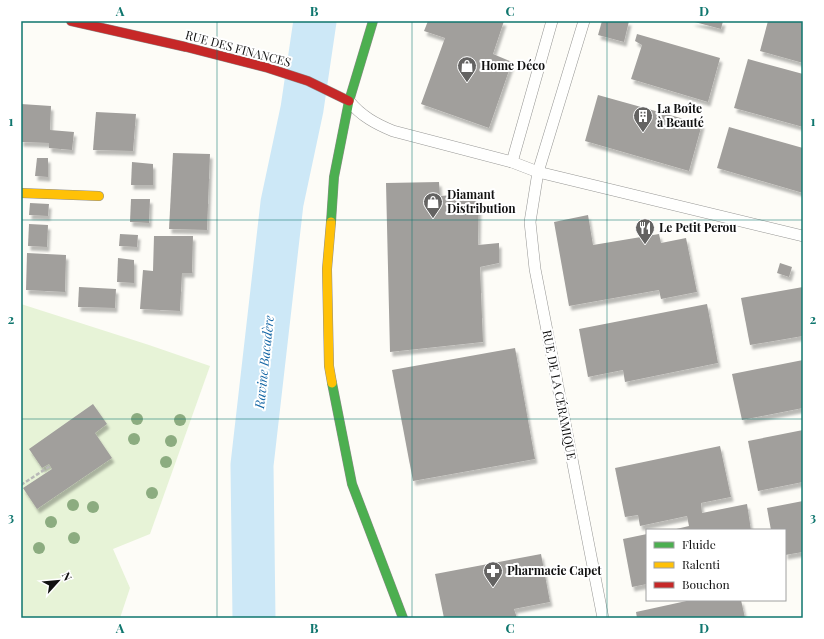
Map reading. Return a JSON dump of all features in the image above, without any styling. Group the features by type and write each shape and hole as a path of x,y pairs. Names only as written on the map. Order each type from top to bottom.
{"street":[{"name":"RUE DES FINANCES","path":"71,21 241,60 308,82 349,101"},
{"path":"373,21 349,101 334,177 328,262 329,366 352,484 403,618"},
{"path":"21,193 99,196"}],"lane":[{"path":"512,162 552,21"},
{"name":"RUE DE LA CÉRAMIQUE","path":"584,21 538,172 530,222 535,269 603,618"},
{"path":"349,101 359,113 384,128 512,162 538,172 803,236"}],"path":[{"path":"21,485 50,466"}],"green space":[{"path":"21,304 210,366 150,534 113,549 130,588 120,618 21,618"}],"building":[{"name":"Home Déco","path":"428,21 504,21 493,54 512,62 489,128 421,104 445,38 424,31"},
{"path":"602,21 629,21 624,42 598,35"},
{"path":"691,21 723,21 721,29"},
{"path":"768,21 803,21 803,63 760,51"},
{"path":"637,34 720,58 708,102 631,79 642,45 635,41"},
{"path":"748,59 803,74 803,127 734,108"},
{"name":"La Boîte à Beauté","path":"598,95 702,124 689,171 585,141"},
{"path":"21,104 51,106 50,130 74,132 72,150 49,148 49,143 21,142"},
{"path":"96,112 136,114 133,151 93,150"},
{"path":"729,127 803,148 803,193 717,168"},
{"path":"173,153 210,154 207,230 169,229"},
{"path":"37,158 48,158 48,177 35,176"},
{"path":"132,162 153,164 153,185 131,185"},
{"path":"439,182 440,196 479,193 478,245 499,243 499,263 480,267 483,342 390,352 386,183"},
{"path":"131,199 150,199 149,223 130,222"},
{"path":"30,203 49,204 48,216 29,215"},
{"path":"588,215 593,245 659,234 661,243 686,238 697,292 661,299 659,290 569,306 554,222"},
{"path":"29,224 48,225 47,247 28,246"},
{"path":"120,234 138,235 137,247 119,246"},
{"path":"154,236 193,236 192,273 182,273 180,311 140,309 143,270 153,271"},
{"path":"27,253 66,255 65,292 26,290"},
{"path":"118,258 134,260 134,283 117,282"},
{"path":"780,263 792,267 789,277 777,273"},
{"path":"79,287 116,289 115,308 78,307"},
{"path":"803,287 803,336 750,345 741,298"},
{"path":"707,304 718,363 625,382 623,370 588,377 579,329"},
{"path":"515,348 535,459 413,481 392,370"},
{"path":"803,360 803,408 742,420 732,374"},
{"path":"93,404 107,424 95,433 112,458 37,509 23,488 52,469 49,464 42,468 29,449"},
{"path":"803,430 803,482 758,491 748,441"},
{"path":"720,446 731,497 701,503 702,513 747,504 751,529 676,529 689,526 687,516 640,526 638,515 625,517 615,468"},
{"path":"803,501 803,552 786,555 786,529 771,529 767,508"},
{"path":"646,534 646,584 632,587 623,539"},
{"name":"Pharmacie Capet","path":"541,554 550,602 514,609 517,618 444,618 435,574"},
{"path":"686,601 741,601 745,618 637,618 636,612"}],"waterway":[{"name":"Ravine Bacadère","path":"254,618 252,465 282,203 302,109 315,21"}],"traffic: fast":[{"path":"331,222 334,177 349,101 373,21"},
{"path":"332,383 352,484 403,618"}],"traffic: slow":[{"path":"21,193 99,196"},
{"path":"331,222 327,269 329,366 332,383"}],"traffic: jam":[{"path":"71,21 186,47 268,68 308,81 349,101"}],"place":[{"name":"Home Déco","path":"467,83"},
{"name":"La Boîte à Beauté","path":"643,133"},
{"name":"Diamant Distribution","path":"433,219"},
{"name":"Le Petit Perou","path":"645,245"},
{"name":"Pharmacie Capet","path":"493,588"}]}
